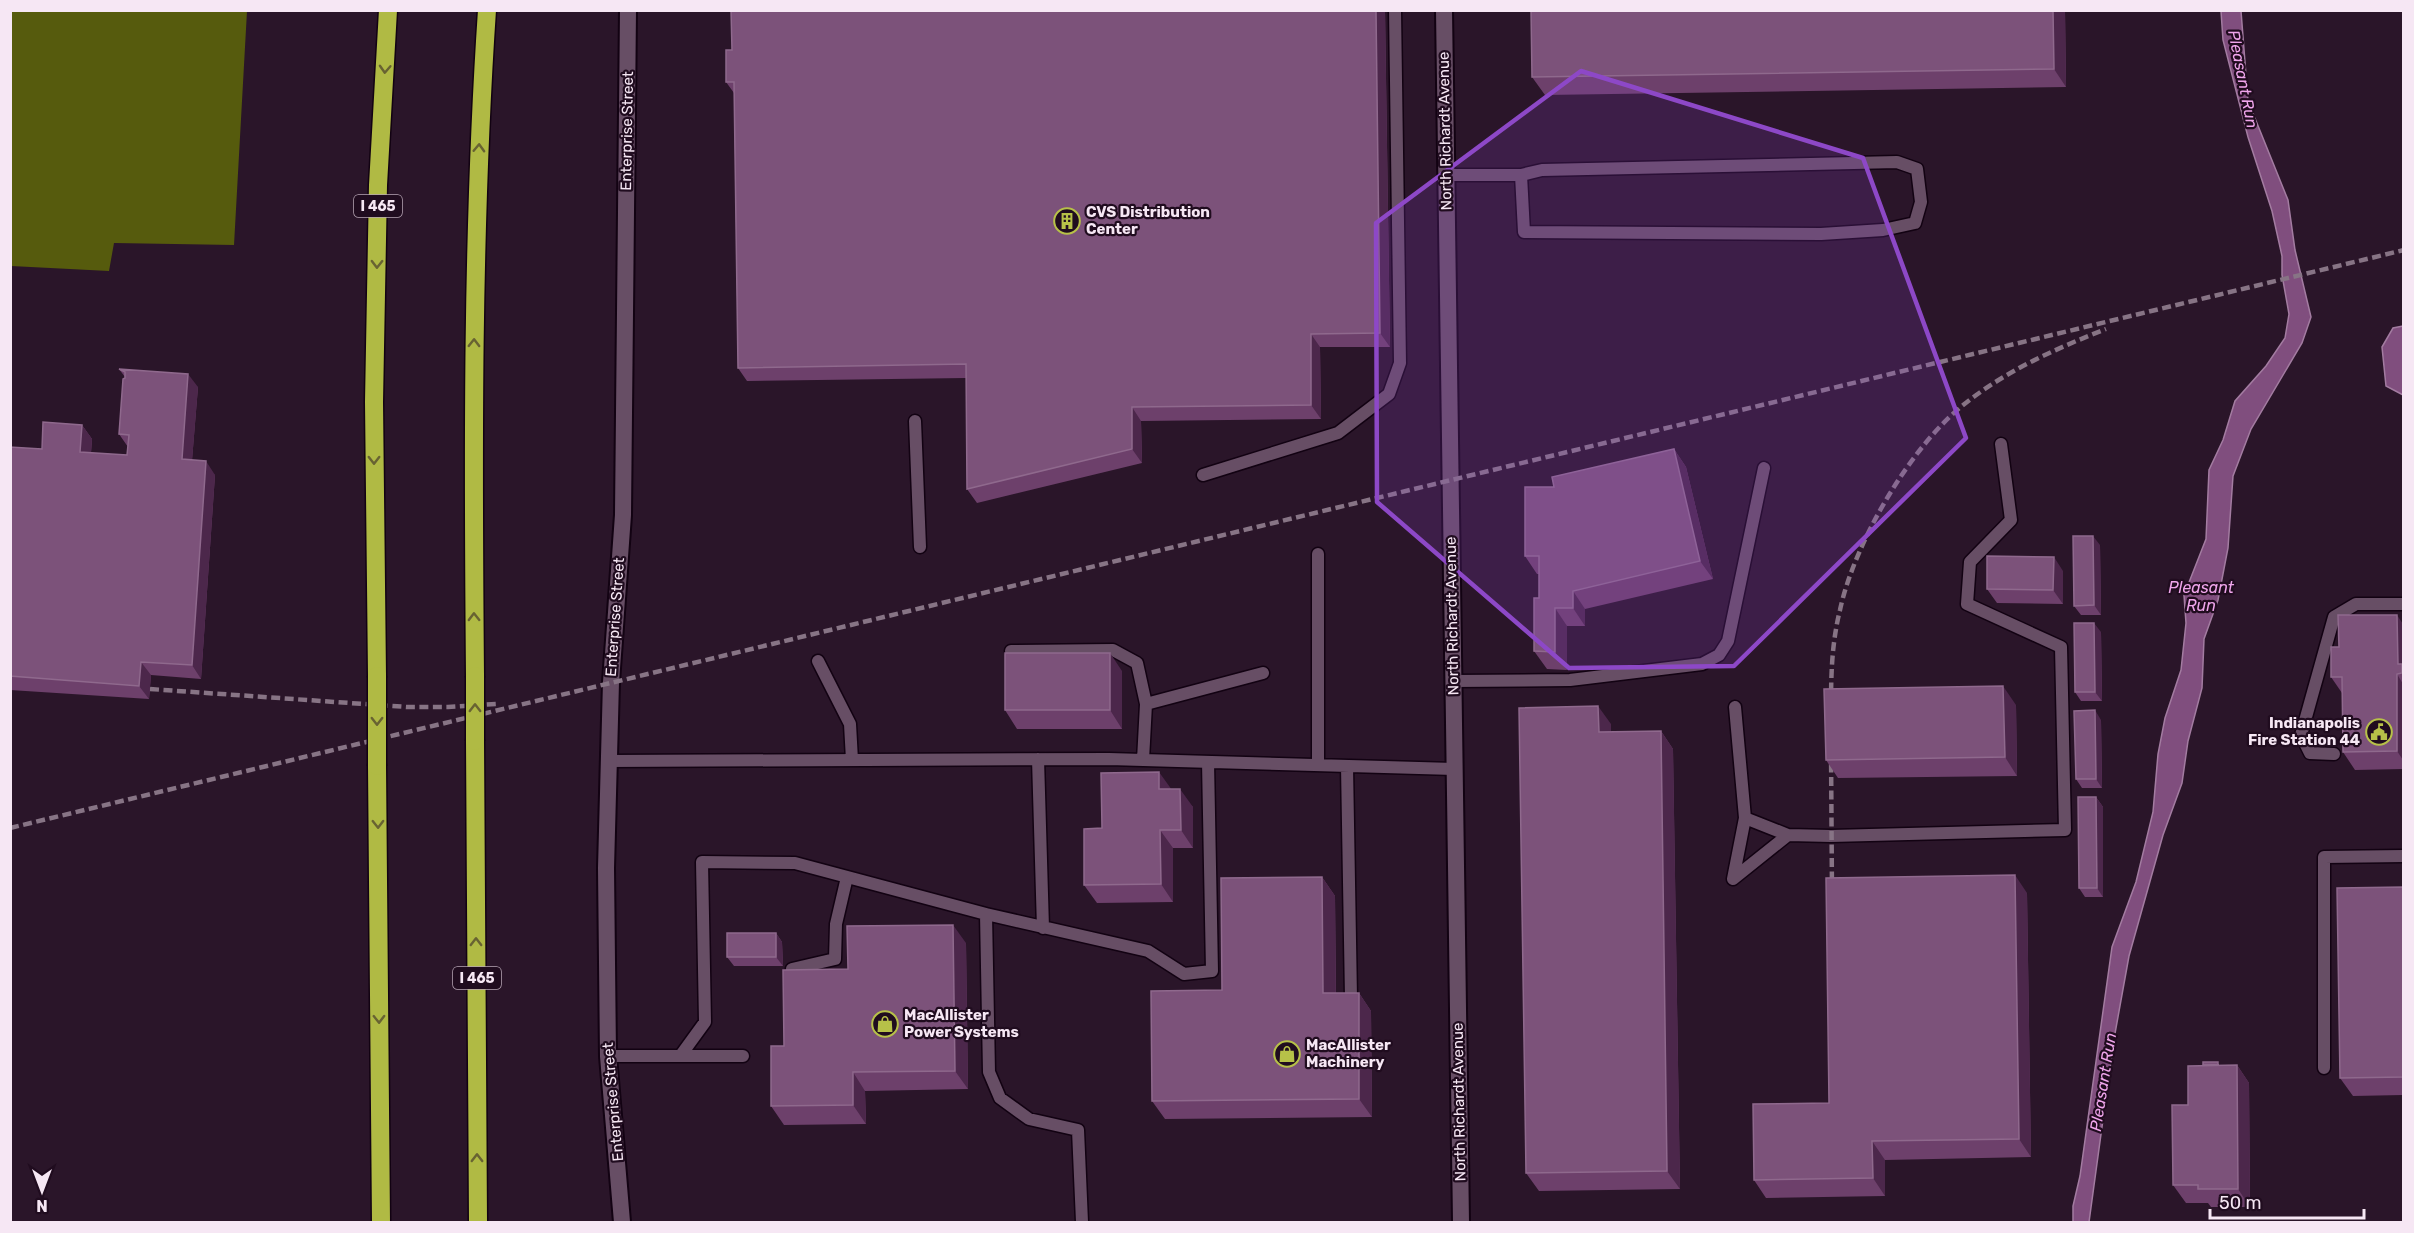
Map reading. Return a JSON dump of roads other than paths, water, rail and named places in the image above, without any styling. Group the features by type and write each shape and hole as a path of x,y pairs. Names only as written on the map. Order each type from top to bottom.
{"highway":[{"name":"I 465","path":"381,1220 374,402 378,184 388,10"},
{"name":"I 465","path":"478,1219 472,402 476,224 486,10"}],"street":[{"name":"Enterprise Street","path":"622,1222 608,1056 606,868 611,682 623,515 628,10"},
{"name":"North Richardt Avenue","path":"1443,10 1461,1222"}],"lane":[{"path":"1203,475 1338,433 1389,394 1400,363 1395,10"},
{"path":"1446,175 1521,175 1542,170 1897,162 1917,169 1921,202 1915,223 1883,230 1821,234 1524,232 1521,175"},
{"path":"915,421 921,547"},
{"path":"1745,818 1788,835 2065,830 2061,647 1967,604 1970,562 2011,520 2001,444"},
{"path":"1453,681 1570,680 1702,664 1719,655 1728,641 1764,468"},
{"path":"1318,554 1318,765"},
{"path":"2334,754 2310,753 2301,735 2334,617 2356,604 2403,604"},
{"path":"1011,651 1113,650 1137,663 1146,704 1143,760"},
{"path":"818,661 850,724 852,760"},
{"path":"1146,704 1263,673"},
{"path":"1735,707 1745,818 1733,879 1788,835"},
{"path":"608,762 1038,759 1454,769"},
{"path":"1038,759 1043,928"},
{"path":"681,1055 705,1022 702,862 795,863 986,914 1148,951 1184,974 1212,971 1208,762"},
{"path":"1347,766 1351,998"},
{"path":"2324,1068 2324,858 2403,856"},
{"path":"792,969 835,959 836,924 847,877"},
{"path":"986,914 990,1072 1000,1098 1029,1119 1078,1130 1082,1222"},
{"path":"608,1056 743,1056"}],"water":[{"name":"Pleasant Run","path":"2221,11 2241,11 2248,101 2288,200 2295,250 2311,317 2302,343 2251,429 2233,476 2228,548 2218,600 2204,639 2202,688 2188,741 2182,783 2163,835 2129,956 2114,1039 2089,1222 2073,1222 2073,1206 2080,1176 2112,947 2136,882 2153,812 2158,754 2165,718 2181,670 2186,623 2184,595 2206,539 2209,470 2223,440 2235,401 2266,366 2285,338 2289,314 2282,275 2282,256 2272,211 2248,137 2223,40"},
{"path":"2404,326 2403,395 2386,386 2382,347 2393,328"}],"railway":[{"path":"10,828 2404,250"},
{"path":"1831,705 1837,622 1847,584 1871,528 1886,499 1904,472 1942,424 1978,393 2031,362 2106,329"},
{"path":"150,689 407,707 496,704"},
{"path":"1831,750 1832,894"}],"place":[{"name":"CVS Distribution Center","path":"1067,221"},
{"name":"Indianapolis Fire Station 44","path":"2379,732"},
{"name":"MacAllister Power Systems","path":"885,1024"},
{"name":"MacAllister Machinery","path":"1287,1054"}]}
